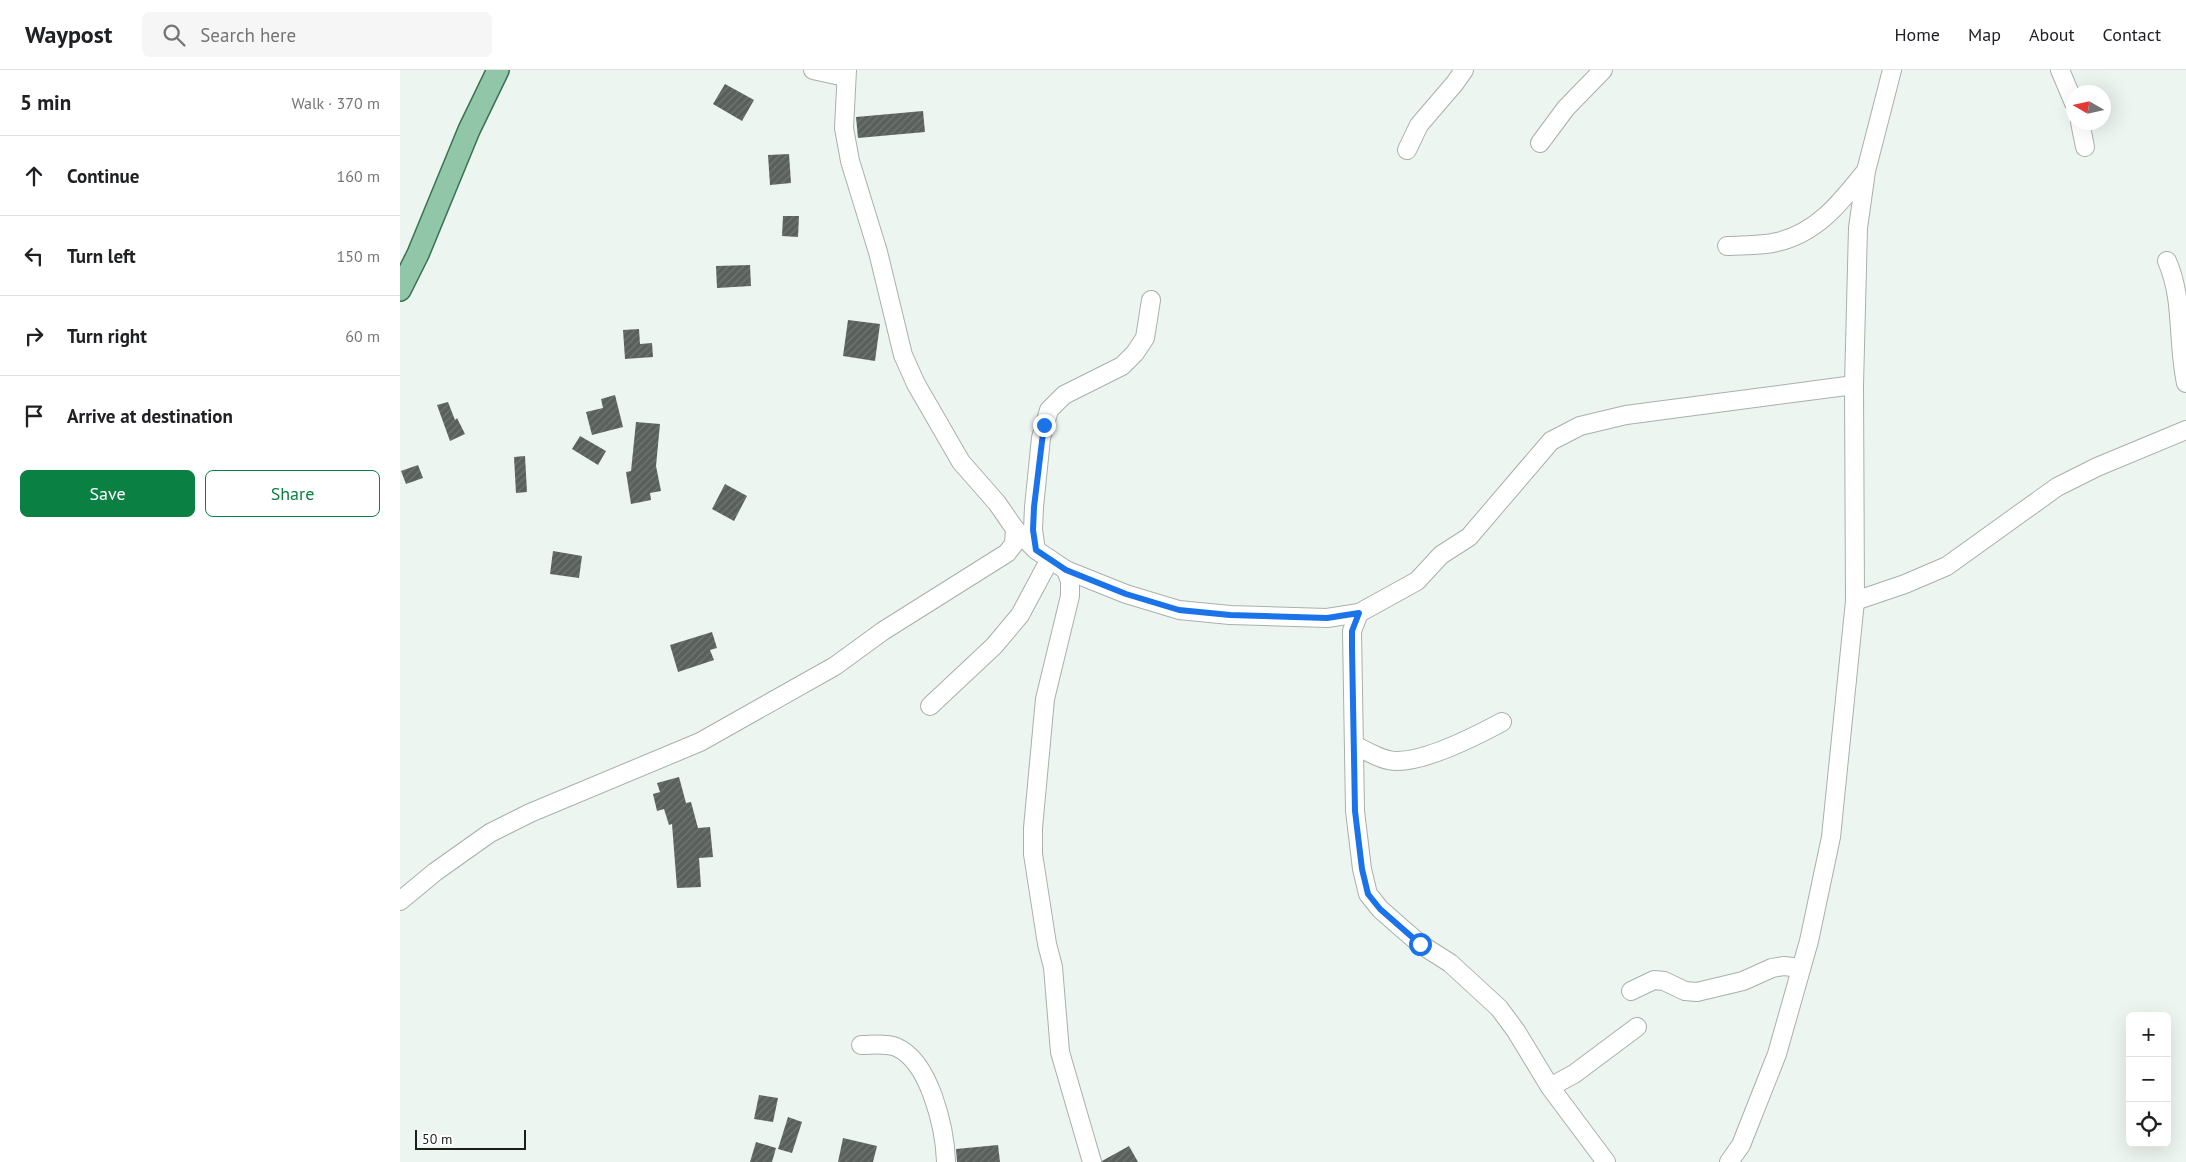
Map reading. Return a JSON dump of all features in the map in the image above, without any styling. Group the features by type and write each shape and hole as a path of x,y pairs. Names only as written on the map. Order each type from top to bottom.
{"main road":[{"path":"400,290 418,254 469,130 498,70"}],"street":[{"path":"812,70 846,73 844,128 850,161 878,252 903,355 916,384 961,462 997,503 1015,529 1043,555 1066,570 1126,594 1179,610 1230,615 1327,618 1359,613 1417,581 1441,555 1469,537 1551,441 1580,426 1626,415 1854,385"},
{"path":"1407,150 1419,124 1464,70"},
{"path":"1540,143 1566,108 1603,70"},
{"path":"1729,1162 1741,1146 1778,1054 1801,968 1831,837 1855,601 1854,385 1858,228 1866,172 1892,70"},
{"path":"2060,70 2066,85"},
{"path":"2082,130 2085,147"},
{"path":"1727,246 1777,242 1811,229 1844,198 1866,172"},
{"path":"2167,261 2172,273 2179,306 2186,383"},
{"path":"930,706 994,646 1020,615 1043,555 1033,530 1041,438 1049,410 1064,395 1122,366 1135,353 1144,338 1151,300"},
{"path":"1855,601 1905,584 1947,566 2057,486 2097,467 2186,430"},
{"path":"400,902 436,872 490,834 530,813 700,742 835,666 933,598 1007,553 1014,544 1015,529"},
{"path":"1066,570 1070,581 1070,596 1045,699 1033,828 1033,854 1052,967 1060,1052 1092,1162"},
{"path":"1359,613 1352,631 1355,811 1362,869 1368,894 1380,909 1397,924 1420,944 1450,963 1499,1008 1516,1031 1550,1087 1606,1162"},
{"path":"1354,745 1396,761 1406,760 1463,741 1502,722"},
{"path":"1631,992 1654,980 1664,981 1685,991 1697,992 1743,981 1772,968 1784,966 1801,968"},
{"path":"1550,1087 1574,1074 1637,1028"},
{"path":"861,1045 877,1044 895,1047 911,1058 922,1073 938,1111 946,1146 946,1162"}],"building":[{"path":"725,84 754,100 742,121 713,104"},
{"path":"923,111 925,132 858,138 856,117"},
{"path":"789,154 791,183 770,185 768,155"},
{"path":"783,216 799,216 798,237 782,236"},
{"path":"750,265 751,286 717,288 716,266"},
{"path":"848,320 880,324 875,361 843,356"},
{"path":"639,329 640,344 652,343 653,357 625,359 623,330"},
{"path":"615,395 623,427 592,435 586,412 603,408 601,399"},
{"path":"448,402 455,420 457,418 465,434 450,441 437,405"},
{"path":"636,422 660,424 656,466 661,491 650,493 651,500 631,504 626,472 631,471"},
{"path":"580,436 606,451 598,465 572,449"},
{"path":"525,456 527,492 516,493 514,457"},
{"path":"418,465 423,478 406,484 401,471"},
{"path":"725,484 747,496 734,521 712,509"},
{"path":"553,551 582,556 579,578 550,574"},
{"path":"712,632 717,648 710,650 714,660 678,672 670,645"},
{"path":"679,777 686,803 691,802 698,828 710,827 713,857 699,858 701,887 677,888 672,824 669,825 664,809 657,811 653,794 660,792 657,783"},
{"path":"759,1095 778,1098 773,1122 754,1119"},
{"path":"788,1117 802,1122 792,1153 778,1149"},
{"path":"843,1138 877,1146 873,1162 838,1162"},
{"path":"756,1142 776,1148 772,1162 750,1162"},
{"path":"998,1145 1000,1162 957,1162 956,1149"},
{"path":"1129,1146 1138,1162 1102,1162 1102,1161"}],"route":[{"path":"1044,425 1034,507 1033,530 1036,550 1066,570 1126,594 1179,610 1230,615 1327,618 1359,613 1352,631 1352,648 1355,811 1362,869 1368,894 1380,909 1420,944"}]}
